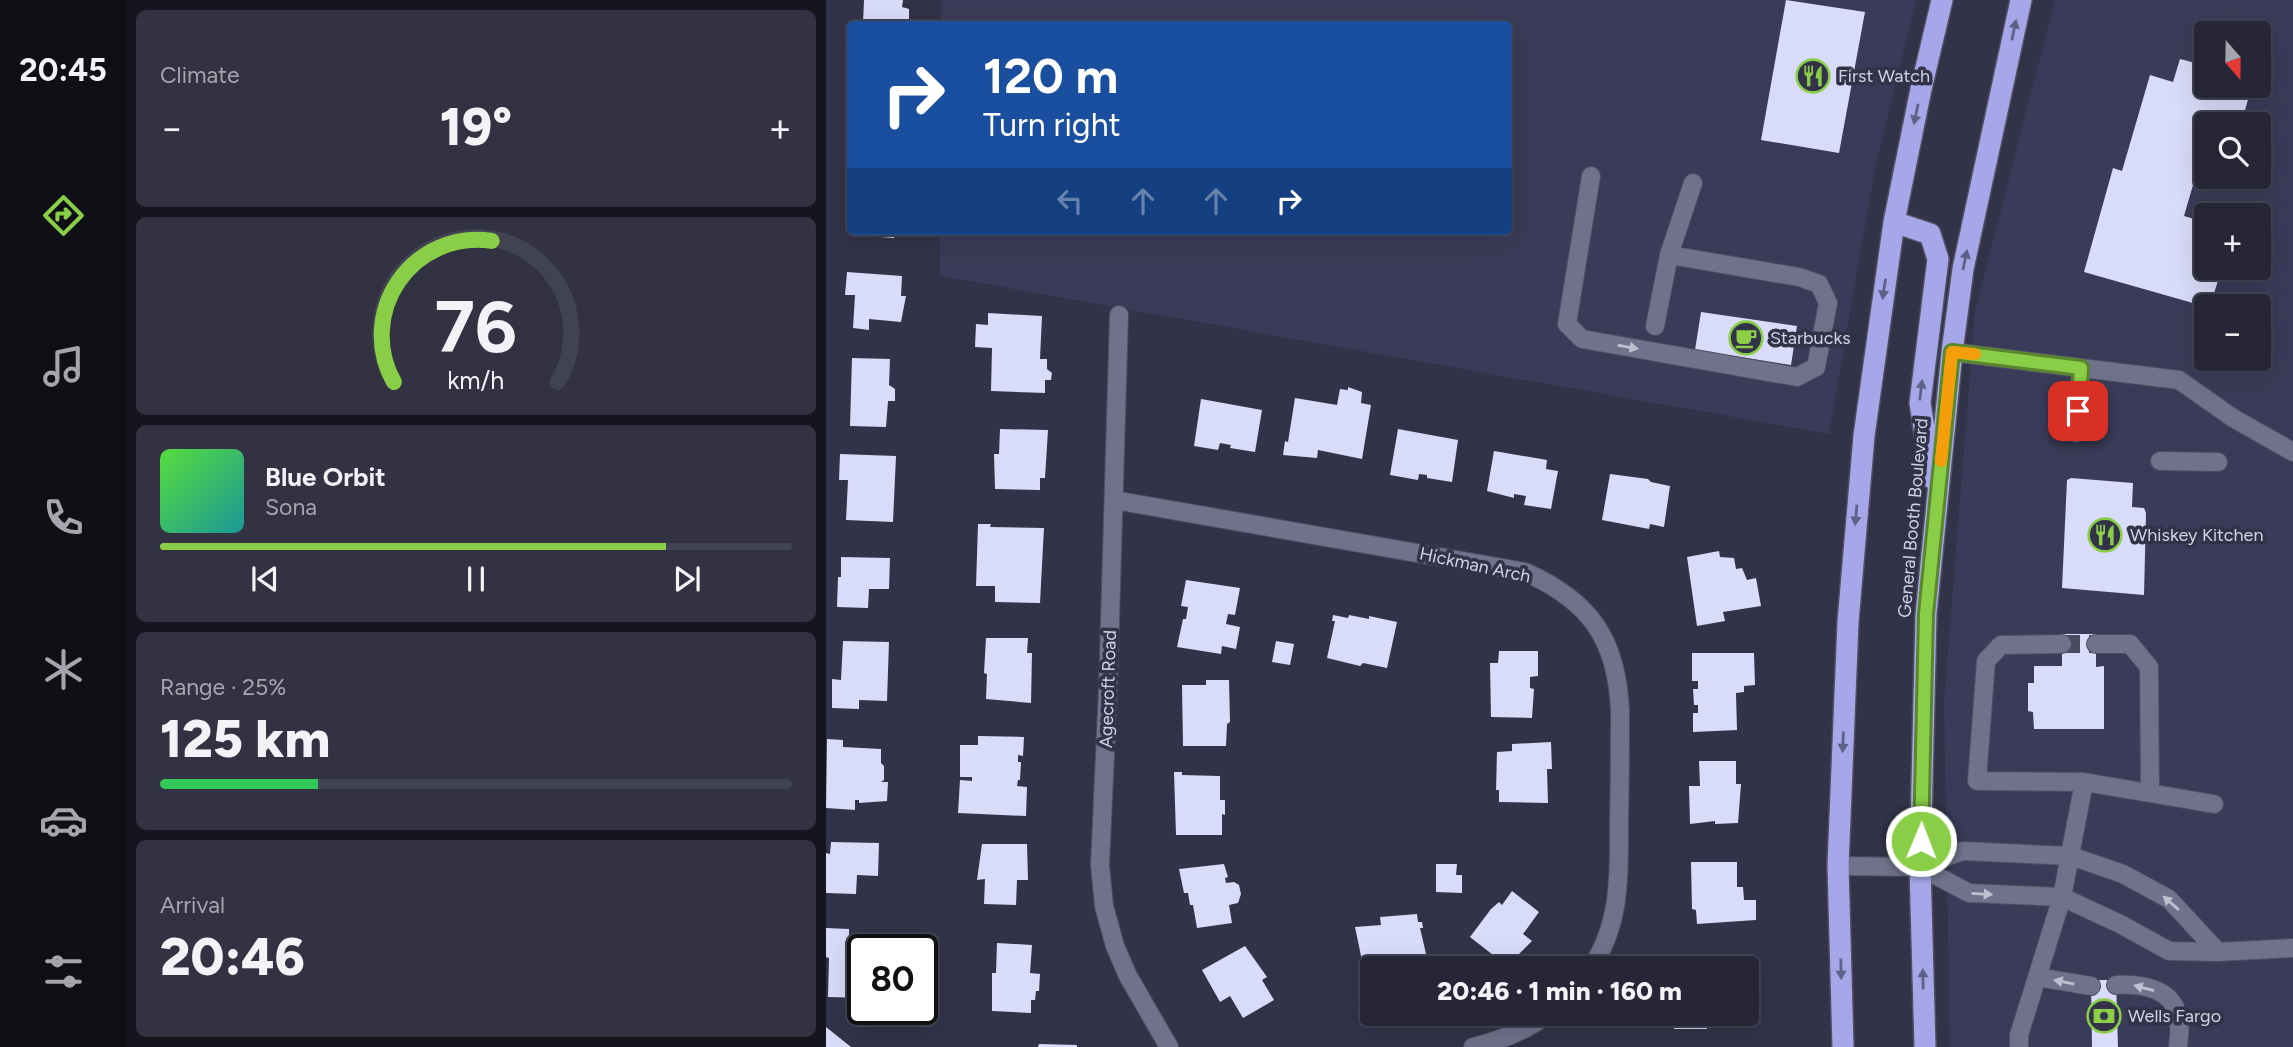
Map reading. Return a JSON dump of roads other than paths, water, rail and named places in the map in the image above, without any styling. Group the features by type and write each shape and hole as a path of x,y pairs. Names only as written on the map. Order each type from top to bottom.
{"highway":[{"path":"1843,1047 1838,866 1848,622 1857,511 1874,358 1894,222 1918,101 1942,0"},
{"name":"General Booth Boulevard","path":"1925,1047 1920,867 1926,614 1963,269 2021,0"},
{"path":"1894,222 1930,234 1938,259 1920,402 1936,506"}],"street":[{"path":"1591,176 1567,324 1582,339 1797,377 1816,367 1828,303 1819,284 1799,277 1669,255"},
{"path":"1655,326 1669,255 1693,183"},
{"name":"Agecroft Road","path":"1119,315 1100,865 1104,906 1115,946 1128,976 1169,1047"},
{"path":"1952,352 2179,380 2233,418 2293,452"},
{"path":"2077,433 2081,368"},
{"path":"2160,461 2218,462"},
{"name":"Hickman Arch","path":"1114,500 1525,572 1552,584 1576,602 1596,625 1610,652 1619,683 1619,891 1612,924 1599,956"},
{"path":"2096,644 2130,643 2149,667 2150,793"},
{"path":"2062,644 2001,645 1986,661 1977,780 2084,782 2214,804"},
{"path":"2019,1047 2019,1035 2062,897 2084,782"},
{"path":"1838,866 1920,867 1962,851 2071,856 2123,874 2169,900 2218,952"},
{"path":"1920,867 1969,893 2062,897 2169,951 2218,952 2293,948"},
{"path":"2037,977 2091,986"},
{"path":"2116,985 2148,986 2168,999 2177,1010 2178,1047"},
{"path":"1473,1047 1504,1039 1531,1026"}],"tunnel":[{"path":"2062,644 2096,644"}],"place":[{"name":"First Watch","path":"1813,76"},
{"name":"Starbucks","path":"1746,338"},
{"name":"Whiskey Kitchen","path":"2105,535"},
{"name":"Wells Fargo","path":"2104,1016"}]}
